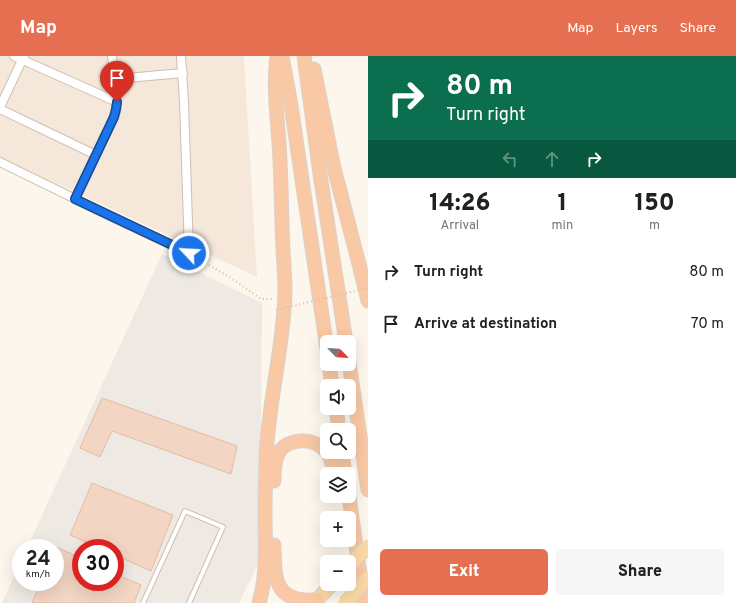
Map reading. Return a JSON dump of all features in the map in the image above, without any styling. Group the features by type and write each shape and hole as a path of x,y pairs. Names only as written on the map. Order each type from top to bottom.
{"highway":[{"path":"259,603 264,586 266,562 265,509 268,427 278,359 284,297 280,160 275,88 277,56"},
{"path":"282,56 325,335"},
{"path":"304,56 320,174 345,335"},
{"path":"310,56 315,72 334,168 368,300"},
{"path":"350,371 368,490"},
{"path":"322,595 300,601 288,597 281,590 276,579 274,475 278,454 286,445 298,441 308,441 325,450 332,467"},
{"path":"348,503 364,603"}],"main road":[{"path":"356,559 368,546"},
{"path":"345,603 368,578"}],"street":[{"path":"75,199 114,117 117,102 112,56"},
{"path":"0,162 189,253 182,56"},
{"path":"96,155 0,108 20,57 117,102"},
{"path":"115,79 183,73"}],"lane":[{"path":"143,603 185,510 223,527 190,603"}],"path":[{"path":"189,253 261,298 274,298 276,310 368,288"}],"shaded area":[{"path":"0,56 244,56 257,277 0,157"},
{"path":"162,254 262,303 260,560 239,603 2,603 12,581 12,591 64,591 64,539 31,539"}],"building":[{"path":"102,398 237,446 231,474 112,431 100,457 80,448"},
{"path":"92,483 173,515 151,571 124,559 124,539 79,539 70,535"},
{"path":"64,551 72,554 72,591 124,591 124,578 141,585 134,603 32,603 37,591 64,591"}],"route":[{"path":"117,102 114,117 75,199 189,253"}]}
